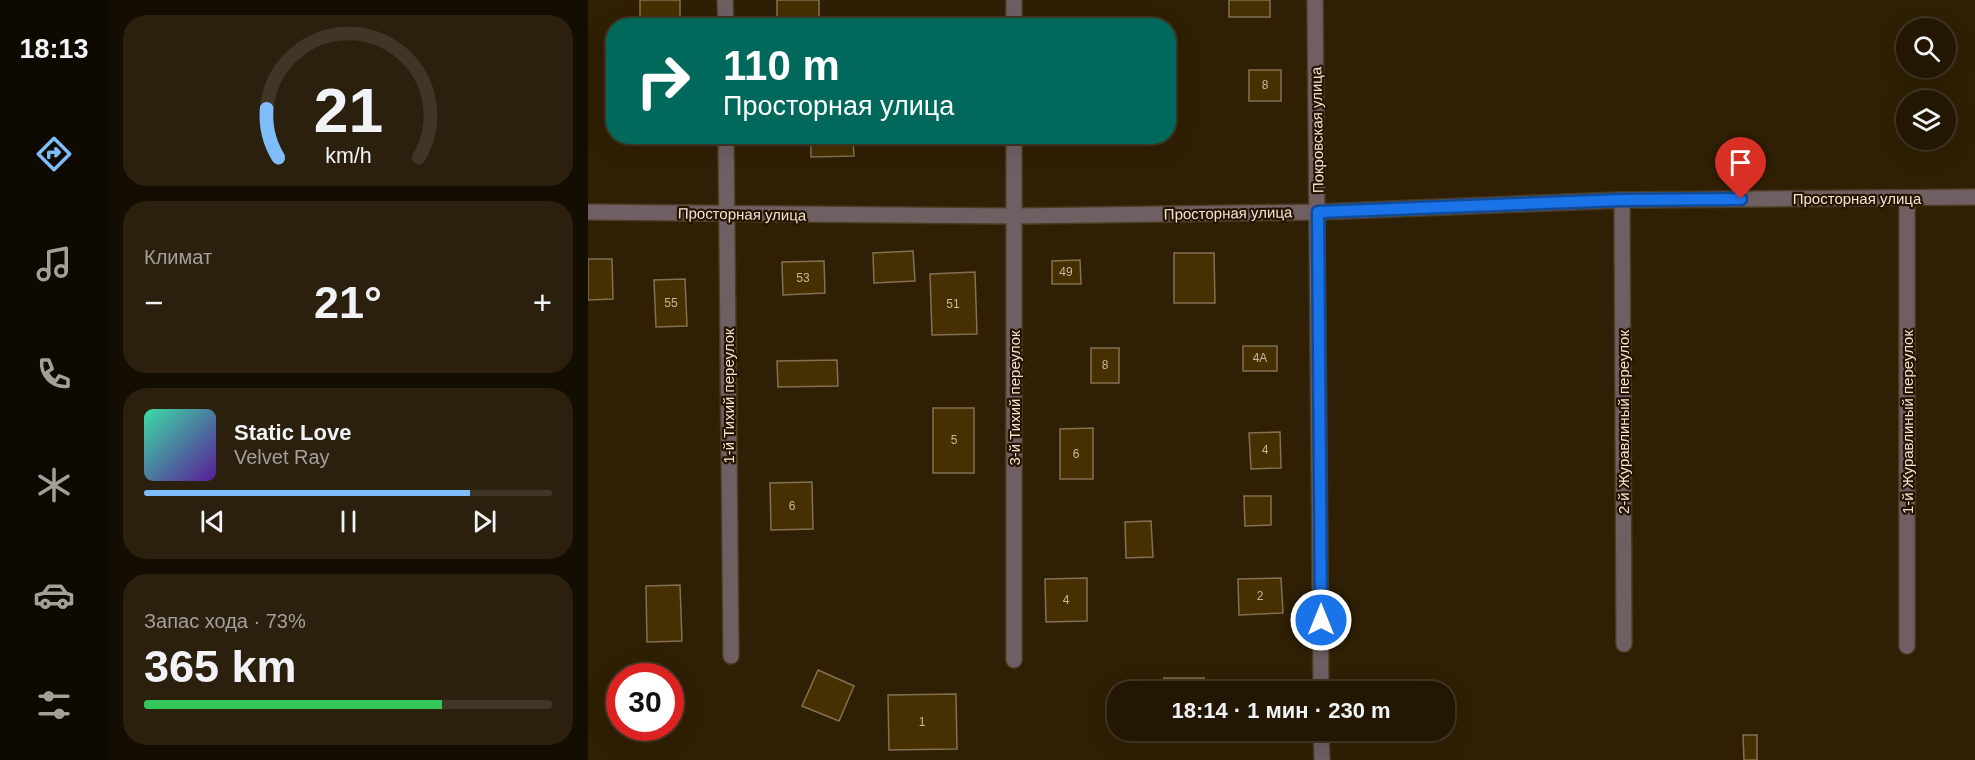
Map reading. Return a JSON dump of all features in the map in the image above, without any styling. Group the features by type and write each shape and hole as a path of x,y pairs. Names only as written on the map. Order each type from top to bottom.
{"street":[{"path":"725,0 726,18"},
{"path":"1014,0 1014,18"},
{"name":"Покровская улица","path":"1315,0 1321,681"},
{"name":"1-й Тихий переулок","path":"726,144 731,656"},
{"name":"3-й Тихий переулок","path":"1014,144 1014,660"},
{"name":"Просторная улица","path":"588,212 1014,216 1318,212 1622,200 1975,197"},
{"name":"1-й Журавлиный переулок","path":"1907,198 1907,646"},
{"name":"2-й Журавлиный переулок","path":"1622,200 1624,644"},
{"path":"1321,741 1322,760"}],"building":[{"path":"640,0 680,0 680,18 640,18"},
{"path":"777,0 819,0 819,18 777,18"},
{"path":"1229,0 1270,0 1270,17 1229,17"},
{"path":"1249,70 1281,70 1281,101 1249,101"},
{"path":"811,144 853,144 854,156 811,157"},
{"path":"913,251 915,281 874,283 873,253"},
{"path":"1174,253 1214,253 1215,303 1174,303"},
{"path":"588,259 612,259 613,299 588,300"},
{"path":"1080,260 1081,284 1052,284 1052,261"},
{"path":"824,261 825,293 783,295 782,262"},
{"path":"975,272 977,334 932,335 930,274"},
{"path":"685,279 687,326 656,327 654,280"},
{"path":"1243,346 1277,346 1277,371 1243,371"},
{"path":"1091,348 1119,348 1119,383 1091,383"},
{"path":"837,360 838,386 778,387 777,361"},
{"path":"933,408 974,408 974,473 933,473"},
{"path":"1093,428 1093,479 1060,479 1060,429"},
{"path":"1280,432 1281,468 1251,469 1249,433"},
{"path":"812,482 813,529 771,530 770,483"},
{"path":"1244,496 1271,496 1271,525 1245,526"},
{"path":"1151,521 1153,557 1126,558 1125,522"},
{"path":"1087,578 1087,621 1046,622 1045,579"},
{"path":"1281,578 1283,613 1239,615 1238,579"},
{"path":"680,585 682,641 647,642 646,586"},
{"path":"818,670 854,686 839,721 802,706"},
{"path":"1164,678 1204,678 1204,681 1164,681"},
{"path":"956,694 957,749 889,750 888,695"},
{"path":"1743,735 1757,735 1757,760 1744,760"}],"route":[{"path":"1321,620 1318,212 1622,200 1741,199"}]}
